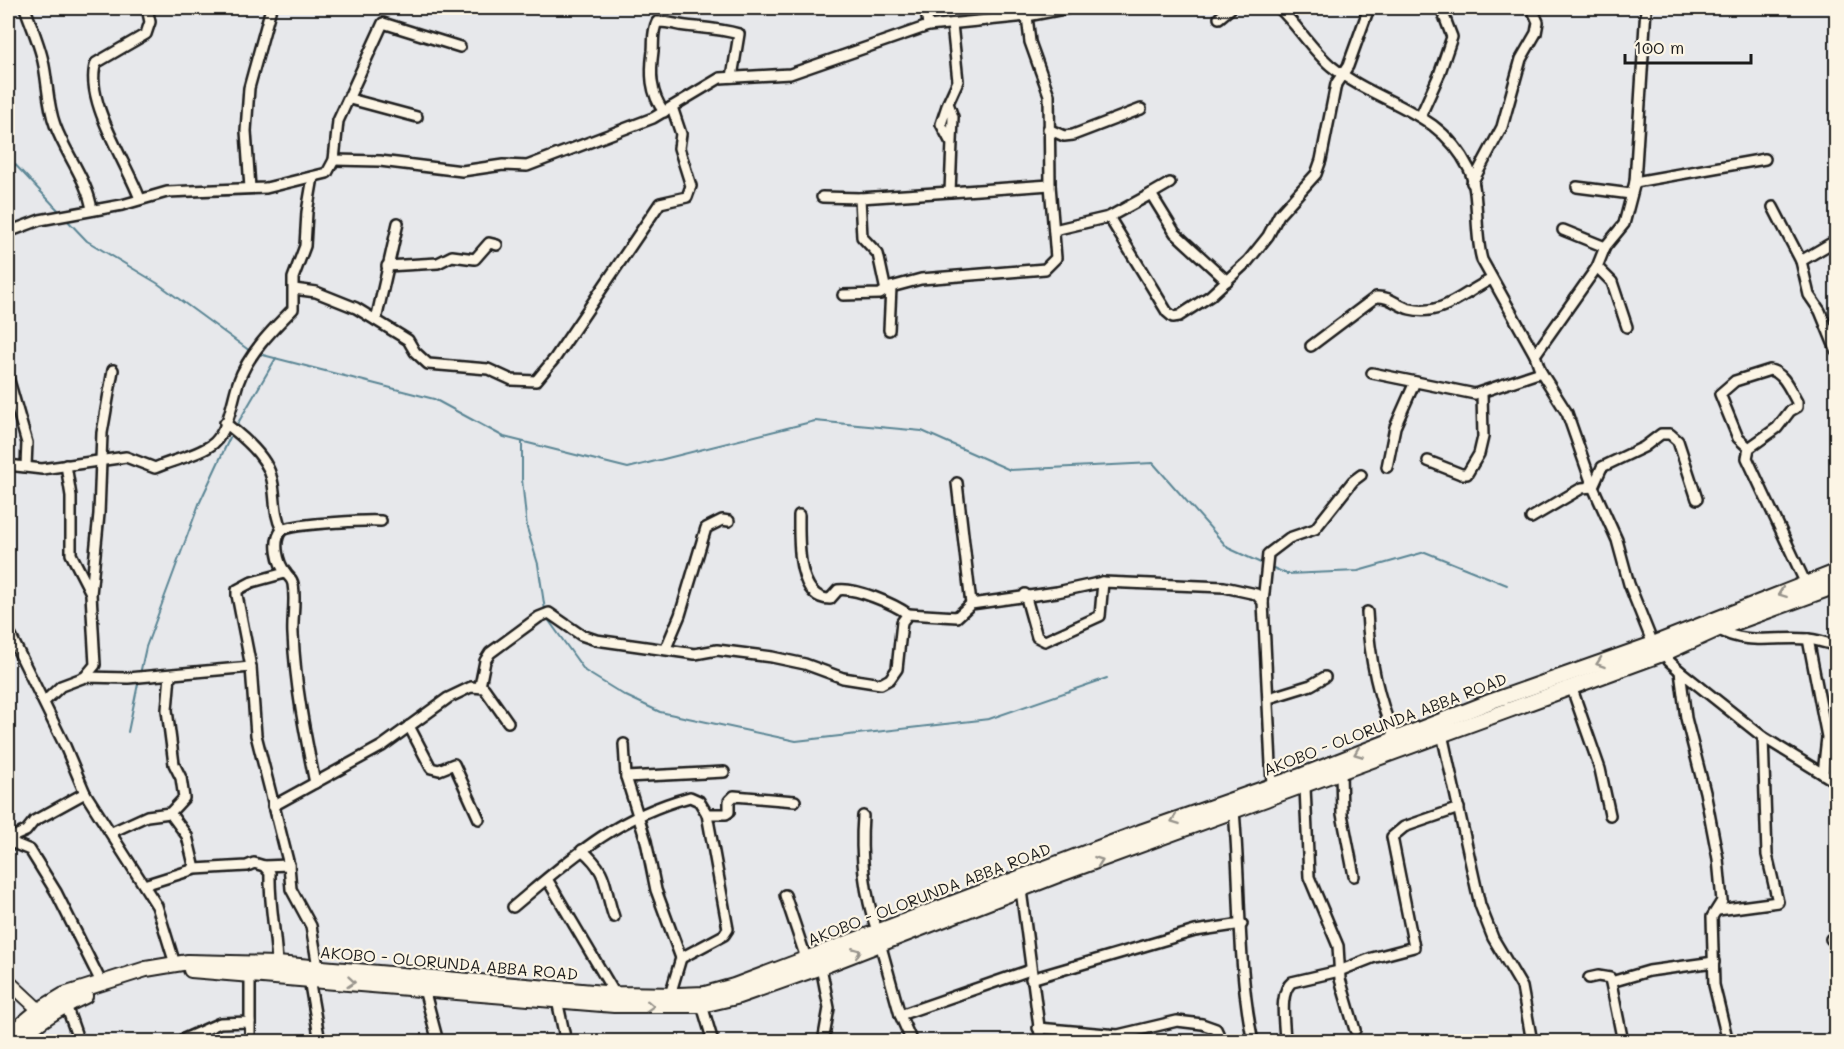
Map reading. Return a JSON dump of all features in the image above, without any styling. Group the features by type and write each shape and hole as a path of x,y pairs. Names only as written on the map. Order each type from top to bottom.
{"main road":[{"name":"AKOBO - OLORUNDA ABBA ROAD","path":"18,1041 26,1032 66,1005 107,987 175,971 250,974 614,1005 702,1005 788,972 806,958 1021,890 1305,787 1442,734 1495,707 1836,572"},
{"name":"AKOBO - OLORUNDA ABBA ROAD","path":"8,1036 39,1010 64,995 101,982 188,962 277,964 615,994 670,995 705,993 788,972 821,967 878,937 1395,738 1571,686 1665,653 1719,629 1836,586"}],"street":[{"path":"25,8 43,60 50,109 55,126 70,162 90,195 92,210"},
{"path":"140,199 102,116 92,74 96,63 146,34 150,22 147,8"},
{"path":"250,188 246,131 249,88 271,8"},
{"path":"926,8 928,26"},
{"path":"998,8 998,18"},
{"path":"334,160 380,161 462,171 503,165 527,166 640,124 720,78 790,74 928,26 1027,16 1070,8"},
{"path":"1219,18 1231,8"},
{"path":"1279,8 1312,49 1344,75 1374,93 1421,115 1447,136 1470,171 1478,245 1492,279 1541,372 1567,413 1593,487 1617,540 1629,584 1653,644"},
{"path":"1108,217 1167,312 1173,317 1210,296 1259,249 1279,215 1316,174 1321,160 1336,84 1344,75 1369,8"},
{"path":"1421,115 1439,75 1452,37 1441,8"},
{"path":"1472,183 1502,127 1521,59 1536,33 1538,22 1532,8"},
{"path":"1534,355 1597,267 1605,247 1624,224 1635,182 1646,8"},
{"path":"843,295 888,289 921,279 1045,269 1056,258 1050,186 1049,95 1030,42 1027,16"},
{"path":"294,289 316,292 356,308 408,340 415,352 428,364 488,369 512,380 536,381 555,358 660,203 687,197 691,186 679,148 681,134 668,109 656,101 650,77 653,30 657,22 667,21 684,26 714,27 739,34 732,77"},
{"path":"8,232 40,220 167,192 266,188 327,173 334,160 338,121 383,23 460,47"},
{"path":"950,192 950,141 953,117 948,103 958,81 952,24"},
{"path":"350,99 417,117"},
{"path":"1048,129 1065,136 1073,135 1141,109"},
{"path":"1635,182 1765,159"},
{"path":"8,465 42,469 84,461 131,457 155,468 213,444 225,423 238,382 248,364 278,323 293,309 295,268 305,246 307,212 313,177"},
{"path":"1054,230 1108,217 1170,183"},
{"path":"822,197 860,198 1050,186"},
{"path":"1577,188 1631,194"},
{"path":"1151,194 1175,233 1227,281"},
{"path":"860,198 862,237 878,254 888,289 889,330"},
{"path":"1773,207 1801,261 1809,295 1833,331 1836,350"},
{"path":"376,320 398,223"},
{"path":"1563,230 1605,247"},
{"path":"1801,261 1835,242"},
{"path":"387,266 438,263 452,256 475,259 489,243 497,245"},
{"path":"1597,267 1612,282 1627,327"},
{"path":"1311,346 1376,297 1386,296 1404,308 1416,311 1442,309 1492,279"},
{"path":"85,677 95,665 91,594 102,460 102,433 113,370"},
{"path":"1749,448 1738,438 1720,394 1735,381 1770,370 1774,371 1780,374 1797,402 1797,407 1790,411 1777,428 1749,448 1747,458 1806,584"},
{"path":"1372,372 1465,393 1482,393 1541,372"},
{"path":"8,377 27,443 26,466"},
{"path":"1387,467 1395,427 1415,382"},
{"path":"1428,461 1461,474 1467,474 1479,454 1483,437 1482,393"},
{"path":"225,423 244,439 267,466 272,477 273,505 282,530 276,548 285,573 293,581 292,632 304,732 315,783"},
{"path":"1593,487 1602,467 1644,447 1661,434 1670,434 1678,441 1697,500"},
{"path":"66,465 71,495 71,554 91,594"},
{"path":"1272,785 1263,602 1268,554 1289,538 1316,529 1353,481 1361,475"},
{"path":"957,483 971,604"},
{"path":"1531,518 1582,488 1593,487"},
{"path":"799,516 799,544 807,584 823,598 830,599 838,590 846,590 880,600 908,614 957,617 971,604 1025,594 1057,592 1102,582 1224,587 1256,594 1263,602"},
{"path":"282,530 288,527 305,527 362,519 381,521"},
{"path":"666,648 680,615 706,528 722,520 729,521"},
{"path":"285,573 252,582 237,590 250,667 256,735 289,865 291,889 311,926 318,967"},
{"path":"1025,594 1037,638 1046,641 1097,619 1101,613 1102,582"},
{"path":"1367,612 1368,643 1385,713 1395,738"},
{"path":"507,722 480,686 485,661 490,653 546,614 581,635 596,640 666,648 694,654 717,650 790,660 843,678 881,684 890,679 897,669 902,622 908,614"},
{"path":"1719,629 1728,635 1742,638 1808,639 1836,646"},
{"path":"8,630 86,793 157,906 175,964"},
{"path":"1808,639 1827,737 1823,774"},
{"path":"1665,653 1669,661 1680,671 1763,737 1836,782"},
{"path":"44,702 61,686 85,677 170,675 250,667"},
{"path":"1680,671 1686,718 1705,792 1718,859 1722,901 1712,917 1714,985 1728,1041"},
{"path":"112,832 147,816 170,813 184,798 181,778 174,764 167,710 170,675"},
{"path":"1269,698 1325,678"},
{"path":"273,806 382,746 448,698 471,687 480,686"},
{"path":"1571,686 1600,769 1610,815"},
{"path":"409,726 431,768 439,770 452,763 455,766 479,819"},
{"path":"1442,734 1480,905 1493,938 1522,987 1533,1041"},
{"path":"1718,910 1778,902 1767,855 1763,737"},
{"path":"624,744 626,777 638,815 656,890 681,958 670,995"},
{"path":"626,777 724,772"},
{"path":"1341,772 1342,814 1354,876"},
{"path":"1305,787 1309,877 1338,946 1339,971 1355,1030"},
{"path":"8,840 26,831 34,821 86,793"},
{"path":"707,814 726,814 730,809 729,801 734,796 795,801"},
{"path":"513,907 547,879 555,869 638,815 690,797 699,801 707,814 728,929 724,935 681,958"},
{"path":"1285,1041 1287,986 1292,982 1339,971 1372,958 1414,947 1392,837 1404,827 1458,808"},
{"path":"1234,811 1242,924 1243,993 1253,1041"},
{"path":"170,813 187,836 195,869"},
{"path":"863,816 862,856 866,887 900,1015 912,1041"},
{"path":"8,840 30,850 56,892 101,982"},
{"path":"582,850 596,861 604,875 606,893 614,918"},
{"path":"144,885 195,869 247,867 254,863 264,866 289,865"},
{"path":"264,866 270,873 269,891 276,936 277,964"},
{"path":"547,879 615,994"},
{"path":"1021,890 1030,974 1041,1041"},
{"path":"785,896 806,958"},
{"path":"900,1015 1030,974 1195,931 1242,924"},
{"path":"1611,982 1649,971 1714,962"},
{"path":"821,967 829,1008 823,1041"},
{"path":"250,974 250,1041"},
{"path":"1589,978 1606,976 1611,982 1623,1041"},
{"path":"309,979 320,1041"},
{"path":"8,981 39,1010"},
{"path":"424,989 430,1000 438,1041"},
{"path":"557,1000 566,1041"},
{"path":"66,1005 80,1041"},
{"path":"702,1005 713,1041"},
{"path":"1038,1028 1118,1035 1177,1021 1202,1024 1216,1029 1222,1041"},
{"path":"177,1041 220,1023 250,1022"}],"waterway":[{"path":"8,157 60,212"},
{"path":"66,219 87,241 157,283 250,351"},
{"path":"259,354 434,399 504,437 628,468 815,421 922,431 1010,470 1153,463 1228,548 1263,564"},
{"path":"235,428 276,358"},
{"path":"140,674 146,647 199,504 232,433"},
{"path":"522,442 522,479 527,528 538,564 545,610"},
{"path":"1271,567 1287,574 1358,571 1425,552 1507,585"},
{"path":"547,618 585,671 624,695 660,712 796,741 989,719 1107,678"},
{"path":"128,732 139,679"}]}
